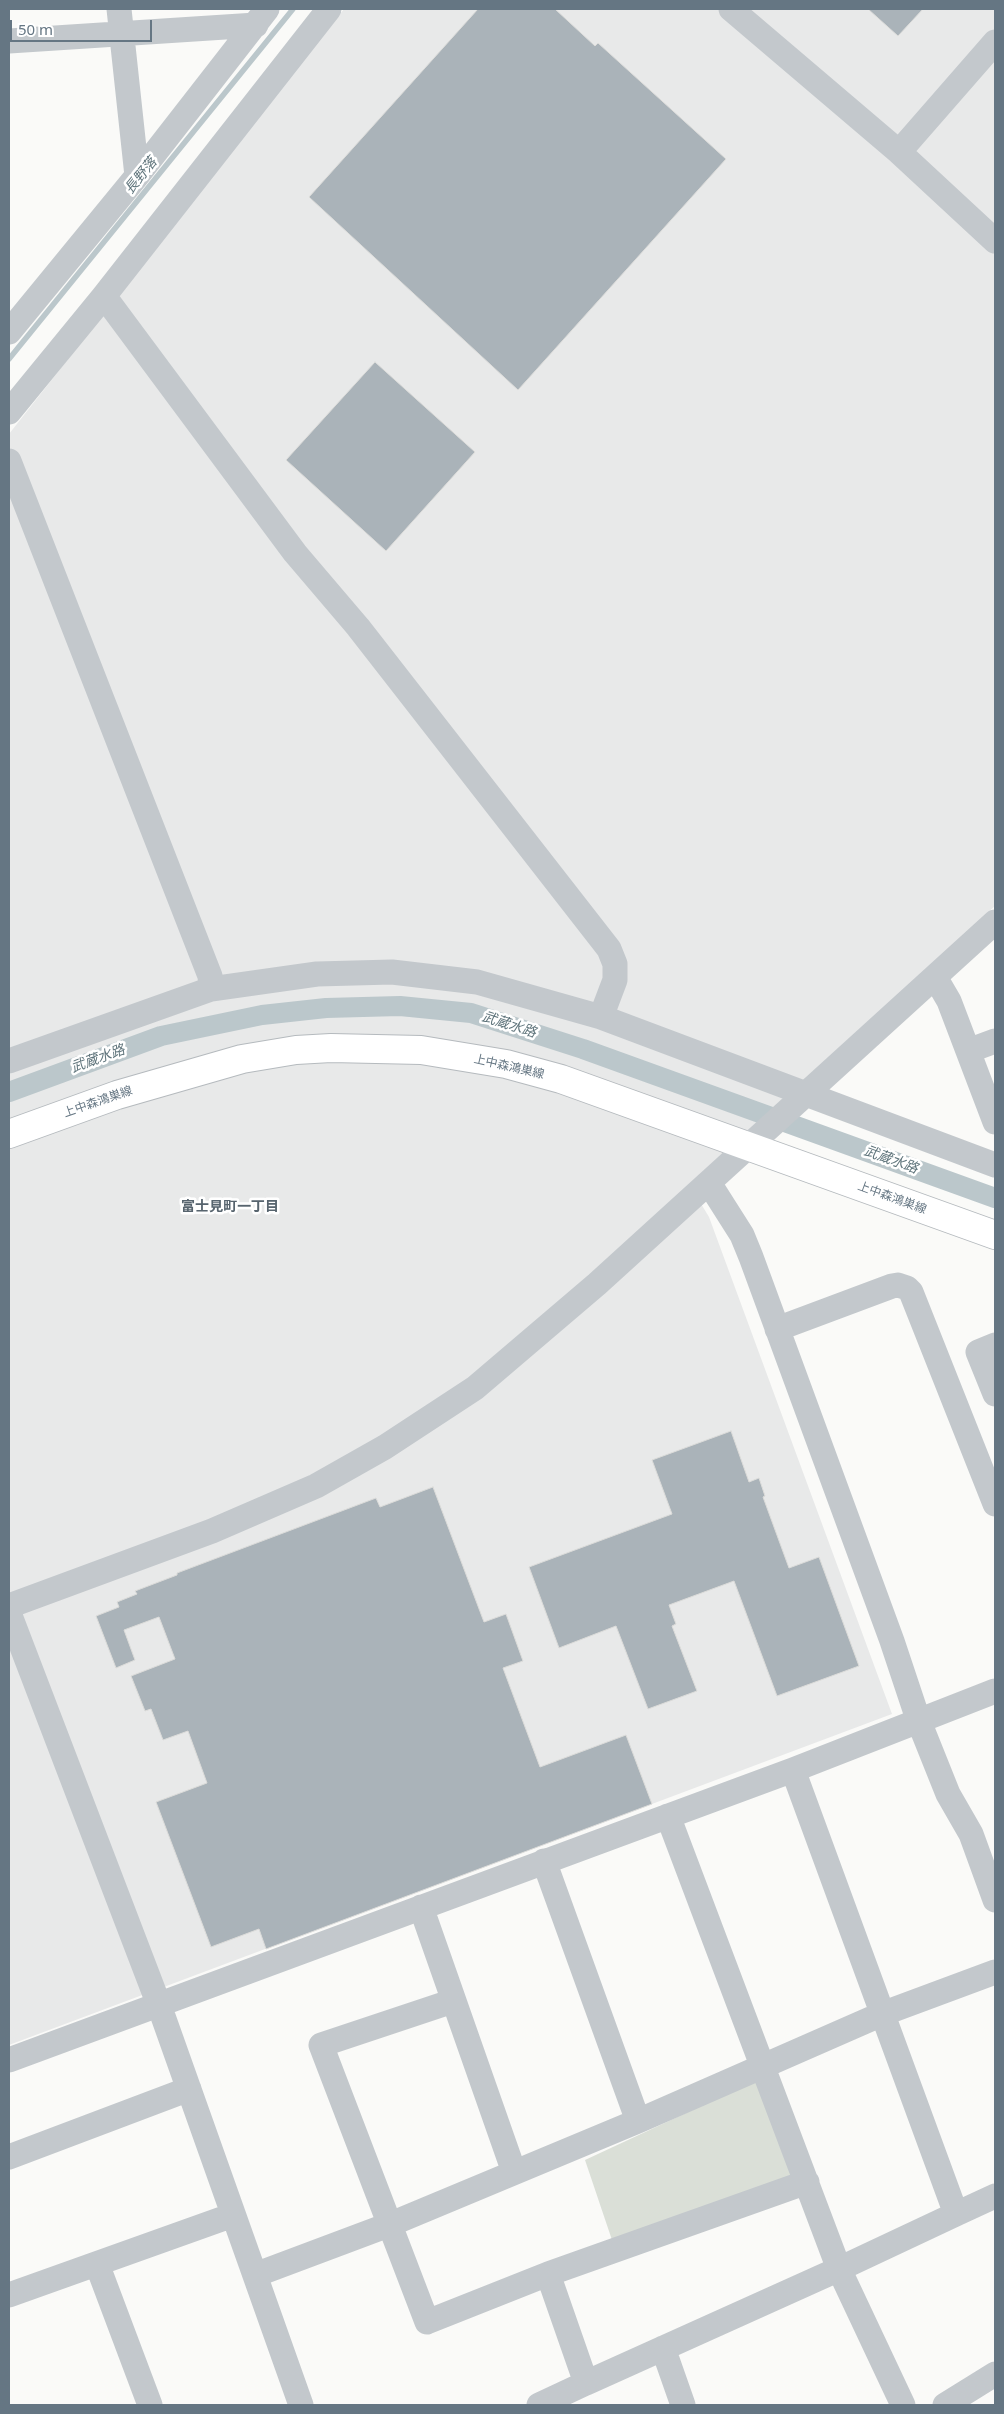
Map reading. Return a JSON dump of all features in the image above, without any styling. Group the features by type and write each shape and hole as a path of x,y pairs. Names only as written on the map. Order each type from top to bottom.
{"main road":[{"name":"上中森鴻巣線","path":"9,1134 117,1095 213,1066 289,1051 365,1048 443,1053 525,1069 756,1139 995,1235"}],"street":[{"path":"9,412 104,296 329,9"},
{"path":"731,9 898,152 995,241"},
{"path":"9,41 120,21 261,17"},
{"path":"9,332 137,176 261,17"},
{"path":"120,21 137,176"},
{"path":"898,152 995,42"},
{"path":"104,296 295,553 358,627 609,949 615,964 615,980 600,1017"},
{"path":"9,461 210,976 211,989"},
{"path":"9,1606 212,1531 316,1486 385,1447 474,1388 510,1359 709,1183 995,922"},
{"path":"9,1061 211,989 317,974 392,972 477,982 600,1017 801,1100 995,1165"},
{"path":"935,976 949,1001 995,1122"},
{"path":"968,1051 995,1041"},
{"path":"709,1183 742,1235 892,1641 918,1719 948,1794 971,1834 995,1900"},
{"path":"777,1329 892,1286 898,1285 907,1288 911,1292 995,1504"},
{"path":"995,1346 978,1352 995,1394"},
{"path":"9,1613 159,2005 301,2405"},
{"path":"9,2060 421,1906 793,1770 918,1719 995,1691"},
{"path":"793,1770 956,2214"},
{"path":"668,1816 839,2269 903,2405"},
{"path":"544,1861 638,2121"},
{"path":"421,1906 514,2172"},
{"path":"255,2275 391,2224 638,2121 882,2014 995,1972"},
{"path":"453,2001 322,2045 427,2322 548,2274 807,2182"},
{"path":"9,2157 188,2089"},
{"path":"551,2403 586,2384 663,2348 995,2196"},
{"path":"9,2295 233,2215"},
{"path":"96,2264 150,2405"},
{"path":"548,2274 586,2384"},
{"path":"663,2348 683,2405"},
{"path":"945,2405 995,2374"}],"shaded area":[{"path":"344,9 995,9 995,906 689,1184 709,1217 892,1714 9,2045 9,434"},
{"path":"757,2080 794,2177 613,2243 585,2160"}],"building":[{"path":"478,9 555,9 595,46 598,43 726,159 518,390 309,197"},
{"path":"868,9 923,9 898,36"},
{"path":"375,362 475,452 386,551 286,460"},
{"path":"731,1431 749,1482 759,1478 765,1496 763,1497 789,1568 819,1557 859,1666 777,1696 734,1581 669,1605 676,1624 672,1626 697,1691 648,1709 616,1626 559,1648 529,1567 672,1514 652,1460"},
{"path":"433,1487 484,1622 506,1614 523,1661 503,1668 540,1767 626,1735 652,1804 266,1949 259,1929 211,1947 156,1802 207,1783 188,1731 163,1740 151,1709 145,1711 131,1676 175,1659 159,1617 124,1630 135,1660 116,1668 96,1616 119,1607 117,1602 137,1594 135,1591 177,1575 177,1573 376,1498 380,1507"}],"waterway":[{"name":"長野落","path":"9,359 293,9"},
{"name":"武蔵水路","path":"9,1092 161,1036 262,1015 326,1008 400,1006 471,1013 583,1049 995,1198"}],"district":[{"name":"富士見町一丁目","path":"230,1207"}]}
